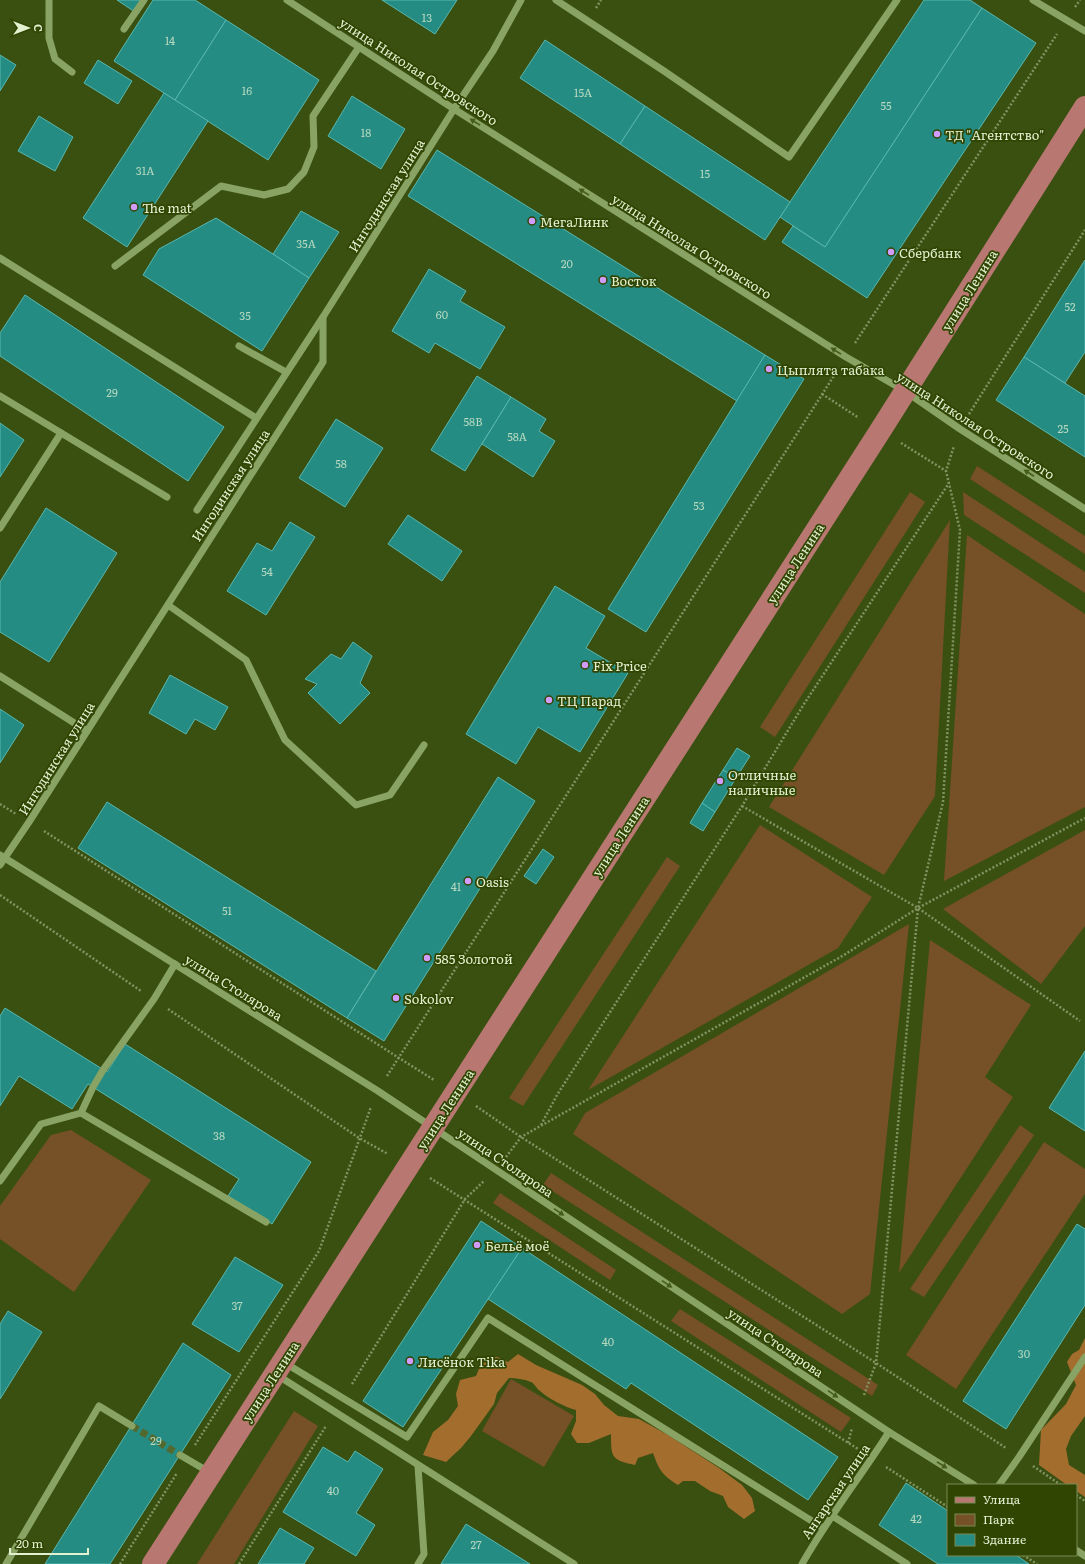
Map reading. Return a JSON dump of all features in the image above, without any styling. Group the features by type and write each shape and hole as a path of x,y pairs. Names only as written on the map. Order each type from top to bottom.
{"main road":[{"name":"улица Ленина","path":"153,1564 905,391 1085,107"}],"street":[{"path":"49,0 49,38 54,59 72,72"},
{"path":"124,29 144,0"},
{"name":"улица Николая Островского","path":"287,0 454,109 846,357 905,391 960,429 1085,509"},
{"name":"Ингодинская улица","path":"0,865 2,856 87,731 323,362 323,317 454,109 493,51 521,0"},
{"path":"556,0 664,71 789,157 897,0"},
{"path":"1033,0 1085,31"},
{"path":"114,266 221,186 264,195 288,189 304,172 314,147 312,116 359,47"},
{"path":"0,258 256,418"},
{"path":"197,510 323,317"},
{"path":"239,346 286,372"},
{"path":"0,396 167,497"},
{"path":"0,528 62,433"},
{"path":"168,605 246,660 285,740 356,805 390,795 424,745"},
{"path":"0,676 87,731"},
{"name":"улица Столярова","path":"2,856 378,1091 889,1432 972,1484"},
{"path":"81,1113 103,1070 154,999 176,964"},
{"path":"0,1181 41,1124 81,1113 266,1222"},
{"path":"279,1368 343,1399 407,1437 488,1318 823,1528"},
{"path":"1000,1484 1085,1357"},
{"path":"279,1368 334,1413 574,1564"},
{"path":"6,1564 99,1406 132,1426"},
{"name":"Ангарская улица","path":"802,1564 831,1515 889,1432"},
{"path":"183,1456 211,1473"},
{"path":"418,1466 424,1554 418,1564"},
{"path":"831,1515 907,1564"}],"path":[{"path":"120,1564 183,1456 319,1251 359,1138 378,1091 846,357 1080,0"},
{"path":"1060,1484 876,1362 918,908 943,802 960,530 946,471 960,429 1085,230"},
{"path":"541,1126 557,1095 742,806 804,704 949,482"},
{"path":"742,806 918,908 1080,1021"},
{"path":"343,1399 465,1199 497,1170 521,1137 844,955 918,908 1085,818"},
{"path":"0,896 359,1138 409,1165 465,1199 947,1506"},
{"path":"239,1564 334,1413"},
{"path":"1025,1556 1037,1564"}],"green space":[{"path":"977,466 1085,536 1085,554 970,479"},
{"path":"910,492 925,502 775,737 760,727"},
{"path":"963,492 1085,572 1085,593 964,515"},
{"path":"950,520 935,796 884,875 769,807"},
{"path":"967,535 1085,614 1085,807 944,881"},
{"path":"760,825 872,897 838,948 588,1090"},
{"path":"1085,830 1085,926 1041,984 943,909"},
{"path":"667,857 680,866 523,1106 509,1098"},
{"path":"909,924 870,1294 842,1314 573,1134 585,1113"},
{"path":"930,940 1031,1005 985,1077 1013,1097 899,1273"},
{"path":"1020,1125 1034,1135 924,1297 910,1289"},
{"path":"71,1130 151,1180 74,1292 0,1239 0,1206 51,1135"},
{"path":"1044,1142 1085,1169 1085,1194 956,1389 906,1355"},
{"path":"551,1173 878,1385 872,1396 543,1185"},
{"path":"500,1193 616,1270 610,1280 493,1203"},
{"path":"680,1309 851,1418 841,1432 671,1321"},
{"path":"511,1379 574,1416 544,1467 482,1431"},
{"path":"294,1411 318,1426 234,1564 197,1564"}],"shaded area":[{"path":"1085,1338 1085,1416 1071,1436 1066,1449 1069,1465 1085,1475 1085,1497 1077,1492 1077,1484 1066,1484 1039,1465 1041,1430 1066,1404 1076,1385 1067,1362 1072,1354 1079,1350"},
{"path":"518,1354 536,1365 582,1385 595,1394 604,1405 618,1416 639,1419 668,1435 719,1468 742,1485 752,1498 755,1511 744,1519 728,1507 723,1496 710,1491 695,1481 683,1481 678,1485 662,1472 653,1453 638,1458 635,1465 617,1459 612,1453 611,1434 589,1443 577,1443 571,1434 576,1421 576,1410 562,1405 548,1397 532,1383 520,1379 509,1378 497,1393 494,1404 471,1436 446,1462 423,1455 433,1432 448,1420 458,1406 456,1394 460,1380 476,1376 484,1357 497,1357 508,1362"}],"building":[{"path":"117,0 147,0 138,14"},
{"path":"153,0 195,0 226,20 175,100 114,61"},
{"path":"382,0 457,0 435,34"},
{"path":"924,0 970,0 982,8 825,247 780,217"},
{"name":"ТД \"Агентство\"","path":"982,8 1036,43 867,298 782,242 793,226 825,247"},
{"path":"226,20 319,80 268,160 175,100"},
{"path":"545,40 645,106 620,144 520,78"},
{"path":"0,55 16,65 0,91"},
{"path":"98,60 132,81 118,104 84,83"},
{"path":"164,93 208,121 127,247 83,218"},
{"path":"352,96 405,129 381,169 328,136"},
{"path":"645,106 790,202 765,240 620,144"},
{"path":"39,116 73,137 55,171 18,151"},
{"path":"437,150 765,355 737,401 408,196"},
{"path":"301,211 339,232 309,278 273,254"},
{"path":"216,218 309,278 262,351 143,275 159,249"},
{"path":"1085,260 1085,352 1065,383 1024,357"},
{"path":"429,269 466,291 460,301 505,327 480,369 435,343 429,353 392,331"},
{"path":"25,295 224,427 188,481 0,356 0,333"},
{"path":"765,355 804,379 646,632 608,609"},
{"path":"1024,357 1085,396 1085,457 996,400"},
{"path":"477,376 511,397 465,471 431,450"},
{"path":"511,397 546,419 539,431 555,441 533,477 482,444"},
{"path":"336,419 383,448 345,507 299,478"},
{"path":"0,423 24,440 0,477"},
{"path":"46,508 117,553 49,662 0,632 0,582"},
{"path":"408,515 462,551 442,581 388,544"},
{"path":"290,522 315,537 266,615 227,591 257,543 272,551"},
{"name":"ТЦ Парад","path":"555,586 605,616 586,648 628,673 580,752 538,727 516,764 466,734"},
{"path":"353,642 372,656 360,683 370,693 340,724 308,693 317,684 305,679 331,654 341,659"},
{"path":"170,675 228,707 215,730 195,719 186,734 149,713"},
{"path":"0,709 24,725 0,763"},
{"path":"737,748 750,756 736,778 723,770"},
{"path":"723,770 736,778 715,812 702,803"},
{"path":"498,777 535,801 384,1041 347,1018"},
{"path":"107,802 376,971 347,1018 78,848"},
{"path":"702,803 715,812 703,831 690,823"},
{"path":"543,849 554,857 536,884 524,876"},
{"path":"5,1008 107,1072 125,1044 311,1162 272,1224 228,1196 239,1179 88,1084 72,1109 19,1076 0,1106 0,1016"},
{"path":"1085,1051 1085,1131 1049,1108"},
{"path":"481,1221 522,1248 403,1427 363,1401"},
{"path":"1077,1224 1085,1229 1085,1305 1006,1429 963,1401"},
{"path":"522,1248 838,1457 808,1500 631,1383 626,1389 488,1299"},
{"path":"235,1257 283,1285 239,1352 192,1324"},
{"path":"8,1311 42,1332 0,1399 0,1324"},
{"path":"183,1343 231,1375 110,1564 45,1564"},
{"path":"323,1447 348,1462 355,1451 383,1469 356,1513 375,1525 356,1556 283,1512"},
{"path":"906,1483 947,1510 947,1556 1017,1556 1029,1564 938,1564 879,1525"},
{"path":"466,1524 530,1564 441,1564"},
{"path":"280,1528 314,1548 304,1564 258,1564"}],"tunnel":[{"path":"132,1426 180,1455"}],"place":[{"name":"ТД \"Агентство\"","path":"937,134"},
{"name":"The mat","path":"134,207"},
{"name":"МегаЛинк","path":"532,221"},
{"name":"Сбербанк","path":"891,252"},
{"name":"Восток","path":"603,280"},
{"name":"Цыплята табака","path":"769,369"},
{"name":"Fix Price","path":"585,665"},
{"name":"ТЦ Парад","path":"549,700"},
{"name":"Отличные наличные","path":"720,781"},
{"name":"Oasis","path":"468,881"},
{"name":"585 Золотой","path":"427,958"},
{"name":"Sokolov","path":"396,998"},
{"name":"Бельё моё","path":"477,1245"},
{"name":"Лисёнок Tika","path":"410,1361"}]}
